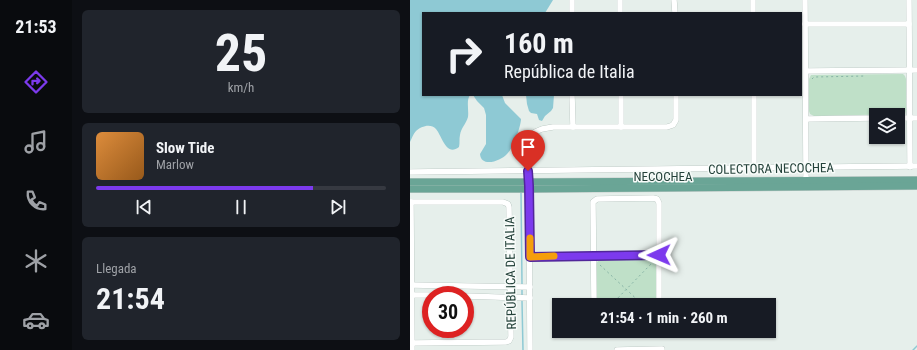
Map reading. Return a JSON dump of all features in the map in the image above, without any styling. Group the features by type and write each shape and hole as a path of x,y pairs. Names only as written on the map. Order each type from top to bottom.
{"main road":[{"name":"NECOCHEA","path":"410,188 806,180 917,180"},
{"name":"NECOCHEA","path":"410,182 529,186 917,186"}],"street":[{"path":"572,0 572,12"},
{"path":"620,0 620,12"},
{"path":"674,0 675,12"},
{"path":"753,0 753,12"},
{"path":"805,0 806,180"},
{"path":"909,0 910,167"},
{"path":"805,24 909,24"},
{"path":"806,71 917,70"},
{"path":"572,96 573,127"},
{"path":"621,96 621,127"},
{"name":"REPÚBLICA DE ITALIA","path":"530,350 529,186 526,145 532,134 542,129 553,127 667,127 672,125 676,120 676,96"},
{"path":"754,96 754,168"},
{"path":"806,119 869,116"},
{"path":"905,117 917,118"},
{"name":"COLECTORA NECOCHEA","path":"410,172 917,166"},
{"path":"594,298 592,204 596,199 653,198 657,199 659,203 659,298"},
{"path":"410,202 412,350"},
{"name":"REPÚBLICA DE ITALIA","path":"410,202 505,202 508,204 511,287 511,337 509,341 411,343"},
{"path":"530,257 659,255"},
{"path":"411,285 530,287"},
{"path":"411,295 422,295"},
{"path":"474,296 530,298"},
{"path":"616,350 662,349"}],"path":[{"path":"810,80 814,77 869,76"},
{"path":"597,267 601,262"},
{"path":"618,298 653,262"},
{"path":"599,264 636,298"}],"green space":[{"path":"903,74 906,79 905,114 905,108 869,108 869,115 814,116 810,114 809,111 809,79 811,75"},
{"path":"650,258 655,260 656,298 597,298 596,264 601,260"}],"water":[{"path":"410,0 553,0 546,12 422,12 422,96 470,96 468,117 462,128 459,147 455,149 448,148 436,129 431,126 418,129 414,133 410,142"},
{"path":"474,96 502,96 505,103 521,119 512,147 504,157 496,161 487,162 481,158 480,154 486,144 486,115 484,108"},
{"path":"526,96 554,96 553,108 542,121 539,120 537,114 529,111"}],"waterway":[{"path":"521,192 522,284"},
{"path":"522,290 522,295"},
{"path":"522,301 523,350"},
{"path":"913,350 917,346"}],"slow traffic":[{"path":"530,238 530,257 554,256"}],"route":[{"path":"528,171 530,257 659,255"}]}
